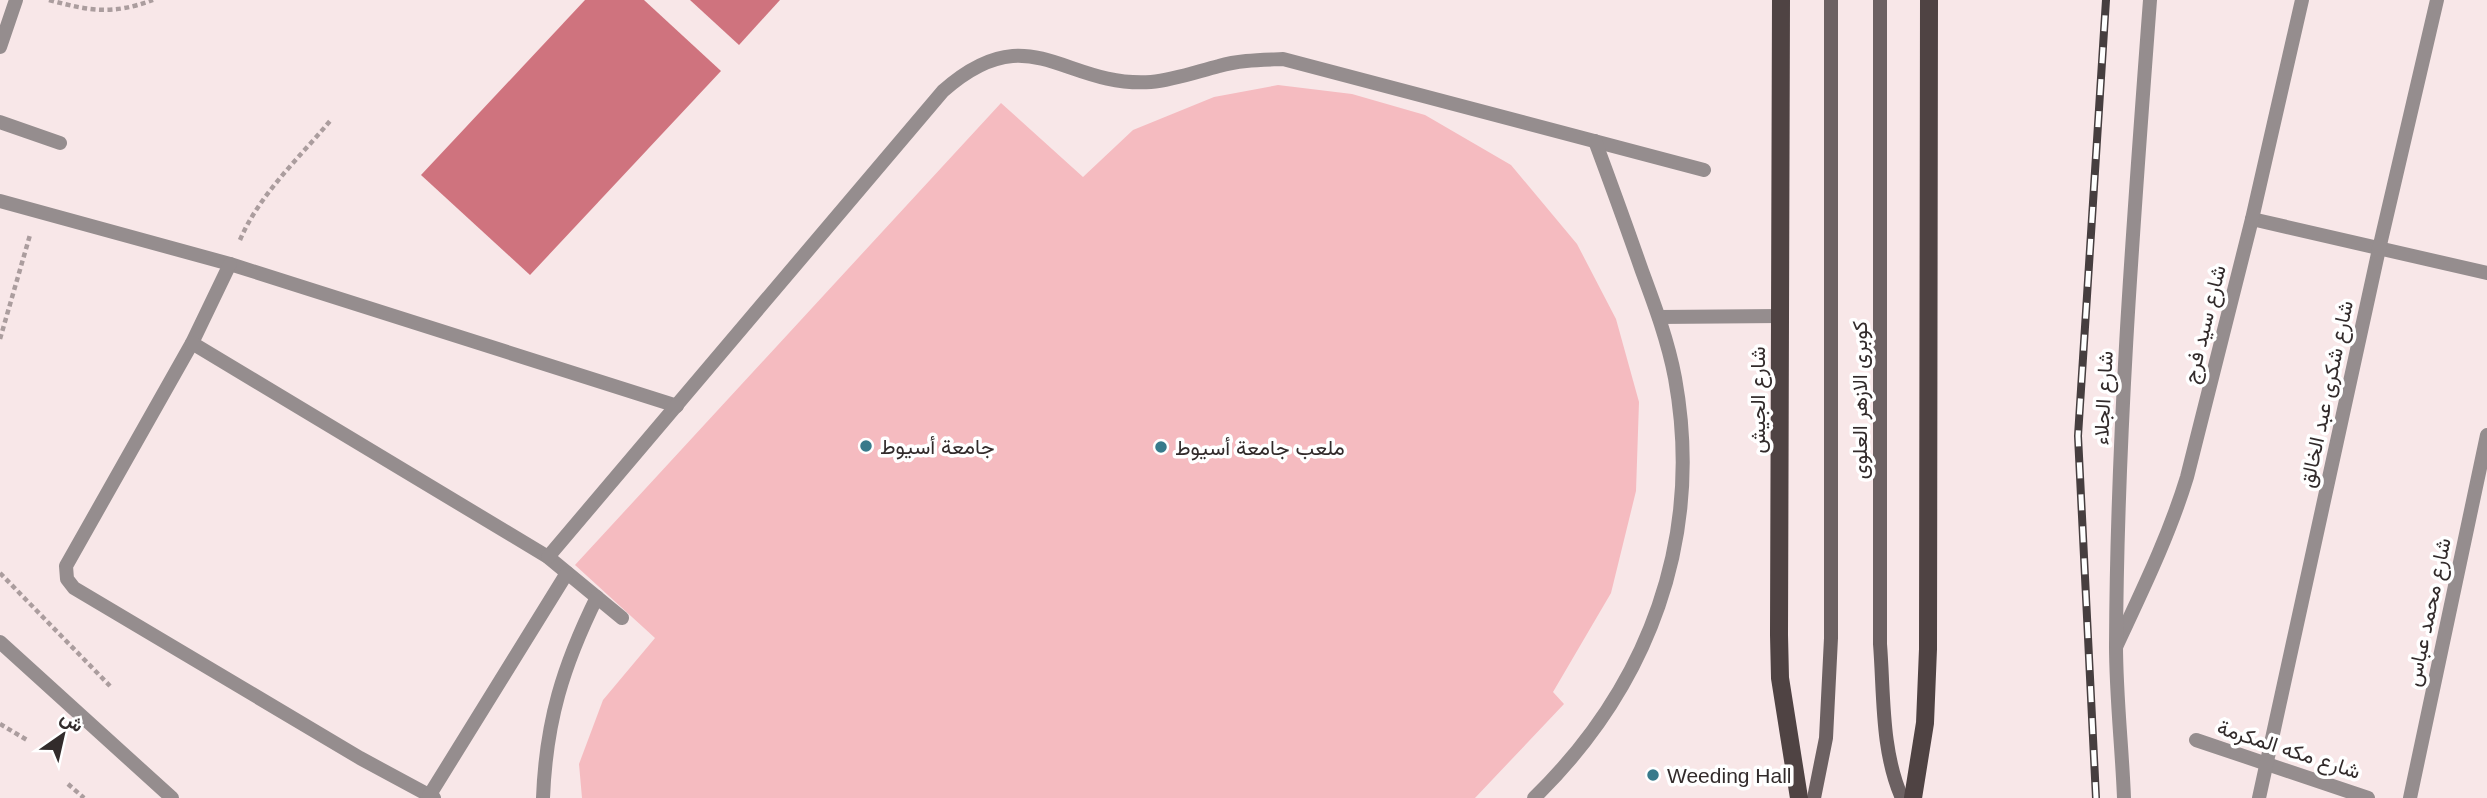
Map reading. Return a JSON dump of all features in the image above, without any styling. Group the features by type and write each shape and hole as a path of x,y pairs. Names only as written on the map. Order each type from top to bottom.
{"main road":[{"name":"شارع الجيش","path":"1781,0 1780,678 1799,798"},
{"name":"كوبرى الازهر العلوى","path":"1814,798 1826,738 1831,638 1831,0"},
{"name":"كوبرى الازهر العلوى","path":"1880,0 1880,644 1886,735 1902,798"},
{"path":"1913,798 1925,723 1928,649 1929,0"}],"street":[{"path":"0,47 16,0"},
{"name":"شارع الجلاء","path":"2124,798 2116,648 2121,465 2129,289 2150,0"},
{"name":"شارع سيد فرج","path":"2116,648 2176,514 2252,219 2302,0"},
{"name":"شارع شكرى عبد الخالق","path":"2259,798 2379,248 2437,0"},
{"path":"548,557 943,91 961,75 981,64 1003,57 1033,55 1107,78 1133,82 1165,80 1237,62 1283,59 1704,170"},
{"path":"0,122 60,143"},
{"path":"1534,798 1567,765 1617,698 1637,661 1666,583 1681,501 1681,418 1675,376 1659,317 1595,141"},
{"path":"0,201 230,264 677,406"},
{"path":"2252,219 2487,273"},
{"path":"230,264 192,343 66,566 67,579 74,588 348,751 432,797 567,573"},
{"path":"1659,317 1780,316"},
{"path":"192,343 548,557 622,618"},
{"name":"شارع محمد عباس","path":"2410,798 2487,435"},
{"path":"543,798 544,761 562,676 577,636 597,597"},
{"path":"0,642 173,798"},
{"name":"شارع مكه المكرمة","path":"2196,740 2368,798"}],"path":[{"path":"49,0 102,12 120,10 153,0"},
{"path":"230,264 245,228 256,211 330,121"},
{"path":"0,339 37,211"},
{"path":"0,573 110,686"},
{"path":"0,724 27,740"},
{"path":"68,784 84,798"}],"shaded area":[{"path":"585,0 644,0 721,71 530,275 421,175"},
{"path":"690,0 780,0 739,45"},
{"name":"ملعب جامعة أسيوط","path":"1278,85 1352,94 1425,115 1511,165 1577,244 1616,319 1639,402 1636,491 1611,593 1553,692 1564,704 1475,798 582,798 579,764 603,700 655,638 575,565 1001,103 1083,177 1133,130 1214,97"}],"railway":[{"path":"2096,798 2078,436 2106,0"}],"place":[{"name":"جامعة أسيوط","path":"866,446"},
{"name":"ملعب جامعة أسيوط","path":"1161,447"},
{"name":"Weeding Hall","path":"1653,775"}]}
